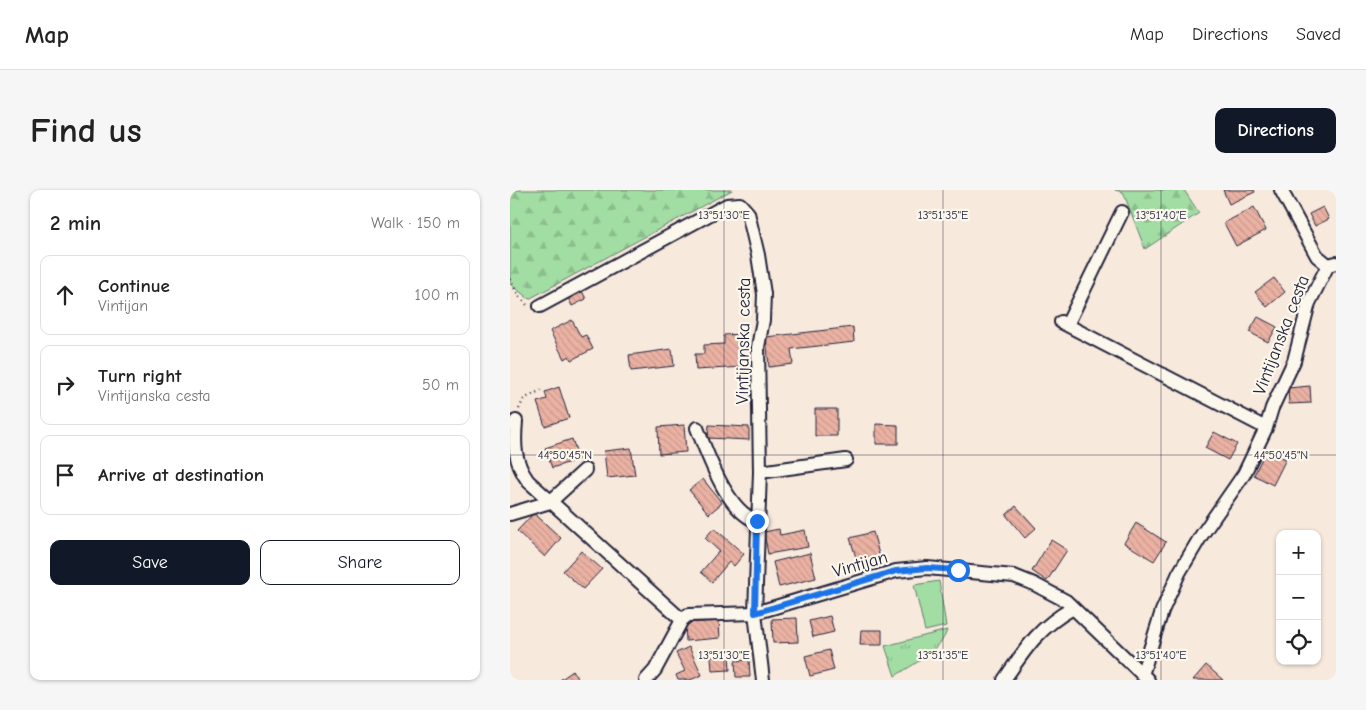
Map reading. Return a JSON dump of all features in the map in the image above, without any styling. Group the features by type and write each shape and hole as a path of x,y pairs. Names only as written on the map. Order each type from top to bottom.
{"street":[{"path":"1281,190 1317,256 1332,264"},
{"name":"Vintijanska cesta","path":"540,306 727,205 734,203 744,206 748,213 758,255 764,294 763,320 758,347 760,472 755,613 763,680"},
{"path":"1122,212 1064,324 1266,428"},
{"name":"Vintijanska cesta","path":"1145,678 1162,610 1179,573 1201,536 1244,474 1266,428 1272,408 1294,361 1309,303 1332,264"},
{"path":"516,421 514,446 519,467 528,481 682,620 659,675 646,680"},
{"path":"697,428 715,472 731,498 746,517 757,521"},
{"path":"760,472 846,460"},
{"path":"510,514 550,502 585,470"},
{"name":"Vintijan","path":"682,620 694,613 755,613 896,571 927,568 1014,576 1060,597 1145,678"},
{"path":"1004,680 1040,630 1056,617 1073,608"}],"path":[{"path":"510,279 518,294 527,305 540,306"},
{"path":"516,421 524,399 540,390"}],"green space":[{"path":"510,190 732,190 529,299 510,284"},
{"path":"1115,190 1184,190 1199,213 1145,249 1123,192"},
{"path":"939,581 946,626 925,631 914,585"},
{"path":"947,630 944,638 932,651 895,676 885,646"}],"building":[{"path":"1223,190 1254,190 1255,192 1229,204"},
{"path":"1254,207 1266,230 1236,246 1224,223"},
{"path":"1323,207 1329,219 1315,226 1309,214"},
{"path":"1274,278 1285,292 1267,307 1255,292"},
{"path":"582,291 586,299 572,306 568,298"},
{"path":"1258,317 1277,327 1268,342 1249,332"},
{"path":"572,320 581,337 586,335 593,349 571,360 569,356 564,359 550,331"},
{"path":"853,327 854,342 791,349 793,364 769,367 766,337"},
{"path":"741,334 743,367 696,370 695,354 704,354 704,345 724,344 724,335"},
{"path":"672,349 674,366 631,371 629,355"},
{"path":"1310,386 1311,403 1289,404 1288,388"},
{"path":"559,387 569,418 545,426 537,402 547,399 545,392"},
{"path":"815,409 837,409 837,436 815,436"},
{"path":"876,424 898,425 898,444 876,444"},
{"path":"684,425 686,452 659,454 658,427"},
{"path":"709,425 749,427 749,440 708,438"},
{"path":"1214,432 1237,444 1228,460 1205,448"},
{"path":"572,439 579,459 552,468 545,448"},
{"path":"631,448 635,475 607,478 604,451"},
{"path":"1266,450 1286,459 1273,485 1254,475"},
{"path":"703,479 722,503 709,514 689,490"},
{"path":"1016,506 1036,528 1025,538 1006,515"},
{"path":"534,513 561,538 545,557 517,531"},
{"path":"1136,523 1166,542 1154,561 1124,543"},
{"path":"714,528 744,554 734,566 729,562 712,582 701,572 719,551 705,538"},
{"path":"779,529 780,535 805,530 808,547 768,554 764,532"},
{"path":"873,532 880,558 858,564 850,538"},
{"path":"1051,540 1067,550 1047,581 1032,571"},
{"path":"581,551 602,569 583,589 563,571"},
{"path":"810,553 816,578 779,587 773,562"},
{"path":"830,616 834,632 813,637 809,621"},
{"path":"797,618 798,642 773,643 772,619"},
{"path":"719,621 720,638 686,641 685,623"},
{"path":"861,630 882,630 882,645 860,645"},
{"path":"689,647 702,675 690,680 678,680 676,675 685,671 676,653"},
{"path":"829,650 834,670 810,676 805,656"},
{"path":"729,655 730,670 712,671 711,657"},
{"path":"749,660 750,677 736,677 735,661"},
{"path":"1206,665 1223,680 1193,680"},
{"path":"573,671 579,680 560,680"}],"route":[{"path":"757,521 755,613 896,571 927,568 958,570"}]}
